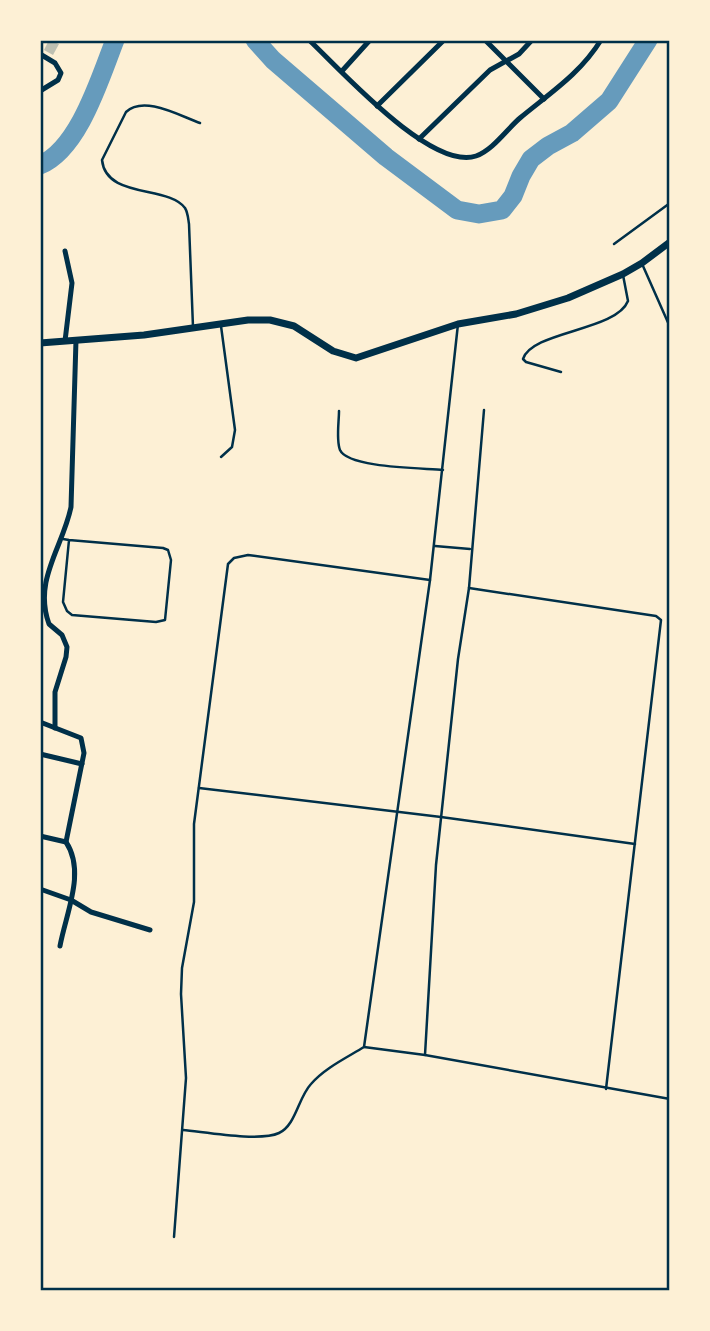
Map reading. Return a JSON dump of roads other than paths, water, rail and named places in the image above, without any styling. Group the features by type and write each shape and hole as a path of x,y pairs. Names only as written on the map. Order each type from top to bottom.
{"street":[{"path":"309,40 377,106 419,139 453,155 474,157 484,153 519,118 576,73 601,40"},
{"path":"342,71 370,40"},
{"path":"377,106 444,40"},
{"path":"485,40 544,99"},
{"path":"419,139 490,69 519,54 532,40"},
{"path":"40,54 55,63 61,73 58,80 40,91"},
{"path":"40,343 144,335 259,320 285,323 305,332 333,351 356,358 458,324 516,314 568,299 623,274 670,242"},
{"path":"65,251 72,283 65,341"},
{"path":"55,728 55,692 67,647 62,635 49,624 46,595 51,560 69,519 72,495 76,340"},
{"path":"40,601 46,595"},
{"path":"40,722 81,738 84,745 66,842 75,870 61,946"},
{"path":"40,754 82,764"},
{"path":"40,836 66,842"},
{"path":"40,889 71,900 91,912 150,930"}],"lane":[{"path":"193,327 189,224 186,209 177,201 118,183 107,177 102,169 102,160 125,112 131,107 149,106 200,123"},
{"path":"614,244 670,203"},
{"path":"642,263 670,327"},
{"path":"561,372 526,362 523,359 525,353 545,340 578,331 621,311 628,301 623,274"},
{"path":"220,323 235,430 232,447 221,457"},
{"path":"364,1047 435,546 458,324"},
{"path":"425,1055 441,817 458,659 469,588 484,410"},
{"path":"339,411 339,447 347,457 378,465 443,470"},
{"path":"60,539 167,550 172,560 165,620 156,622 72,615 66,611 63,602 69,540"},
{"path":"435,546 471,550"},
{"path":"174,1237 186,1064 181,982 194,902 194,824 198,788 228,564 234,558 248,555 430,580"},
{"path":"469,588 659,618 661,622 606,1088"},
{"path":"198,788 441,817 635,844"},
{"path":"183,1130 258,1137 279,1133 291,1122 300,1098 313,1081 364,1047 425,1055 670,1099"}],"waterway":[{"path":"40,165 54,157 77,128 87,111 115,40"},
{"path":"255,40 273,60 386,157 457,210 479,214 502,210 513,196 531,159 572,133 609,101 648,40"}]}
